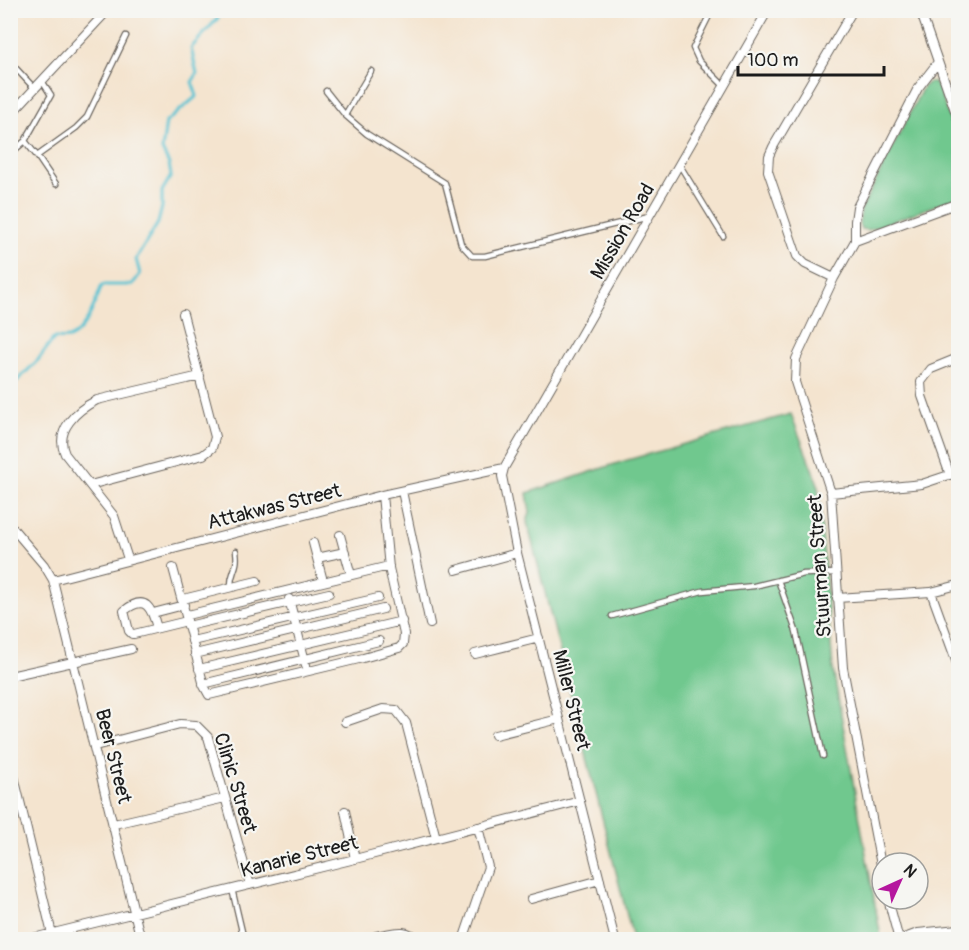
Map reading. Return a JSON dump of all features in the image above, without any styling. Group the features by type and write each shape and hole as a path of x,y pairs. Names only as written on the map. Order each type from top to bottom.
{"street":[{"path":"10,115 108,10"},
{"name":"Mission Road","path":"504,468 768,10"},
{"path":"834,278 805,264 797,256 768,171 768,164 773,147 853,10"},
{"path":"920,10 958,119"},
{"path":"938,62 918,88 857,207 855,241 958,203"},
{"name":"Stuurman Street","path":"855,241 805,337 796,359 795,382 831,493 843,668 878,851"},
{"path":"90,485 203,455 212,448 215,437 183,314"},
{"path":"831,493 916,485 954,473 922,396 921,382 927,371 958,358"},
{"path":"128,559 114,516 65,454 61,438 74,416 87,404 200,375"},
{"name":"Attakwas Street","path":"53,580 382,495 504,468"},
{"name":"Miller Street","path":"504,468 502,483 517,553 615,939"},
{"path":"402,491 430,624"},
{"path":"173,568 203,684 208,694 399,648 404,640 402,621 389,566 382,495"},
{"path":"12,531 44,565 53,580"},
{"path":"340,535 351,575"},
{"path":"313,543 323,582"},
{"path":"317,558 345,552"},
{"path":"456,570 517,553"},
{"path":"188,621 235,604 389,566"},
{"name":"Beer Street","path":"53,580 141,939"},
{"path":"153,613 257,580"},
{"path":"837,598 932,592 958,585"},
{"path":"231,587 235,604"},
{"path":"287,590 308,671"},
{"path":"157,628 151,608 145,603 124,611 132,634 329,592"},
{"path":"932,592 958,666"},
{"path":"192,641 378,598"},
{"path":"342,607 348,634"},
{"path":"195,654 383,609"},
{"path":"199,669 402,621"},
{"path":"334,637 340,663"},
{"path":"475,654 539,638"},
{"path":"203,684 380,641"},
{"path":"10,676 131,649"},
{"path":"345,722 382,709 396,710 401,715 406,723 436,838"},
{"path":"495,735 559,718"},
{"name":"Clinic Street","path":"94,746 180,724 196,725 208,736 250,885"},
{"path":"10,760 52,934"},
{"path":"114,824 225,798"},
{"name":"Kanarie Street","path":"25,939 134,914 580,801"},
{"path":"345,811 355,859"},
{"path":"463,939 488,867 478,827"},
{"path":"531,899 600,880"},
{"path":"891,911 899,939 918,933 958,929"},
{"path":"376,936 405,932 413,934 416,939"}],"lane":[{"path":"712,10 693,48 699,61 724,86"},
{"path":"37,156 76,128 90,112 126,36"},
{"path":"10,62 35,89"},
{"path":"345,115 370,71"},
{"path":"10,154 25,141 51,95 42,81"},
{"path":"326,91 345,115 367,134 446,183 461,244 472,256 485,256 649,216"},
{"path":"25,141 56,184"},
{"path":"680,164 723,237"},
{"path":"10,206 15,212"},
{"path":"231,587 231,578 238,562 236,551"},
{"path":"612,616 702,591 754,586 804,574 836,573"},
{"path":"778,580 796,631 823,756"},
{"path":"232,889 244,939"}],"green space":[{"path":"929,82 935,82 934,84 938,87 958,143 958,197 869,230 861,229 859,224 861,210 923,87"},
{"path":"791,414 818,484 833,669 870,876 870,911 876,911 881,938 633,939 527,522 530,513 527,493 624,461"}],"waterway":[{"path":"10,388 38,360 54,338 69,338 75,335 90,315 102,285 132,285 140,274 136,259 158,223 162,207 162,191 171,176 169,164 162,150 166,122 197,96 192,82 197,74 191,48 218,18 216,10"}]}
